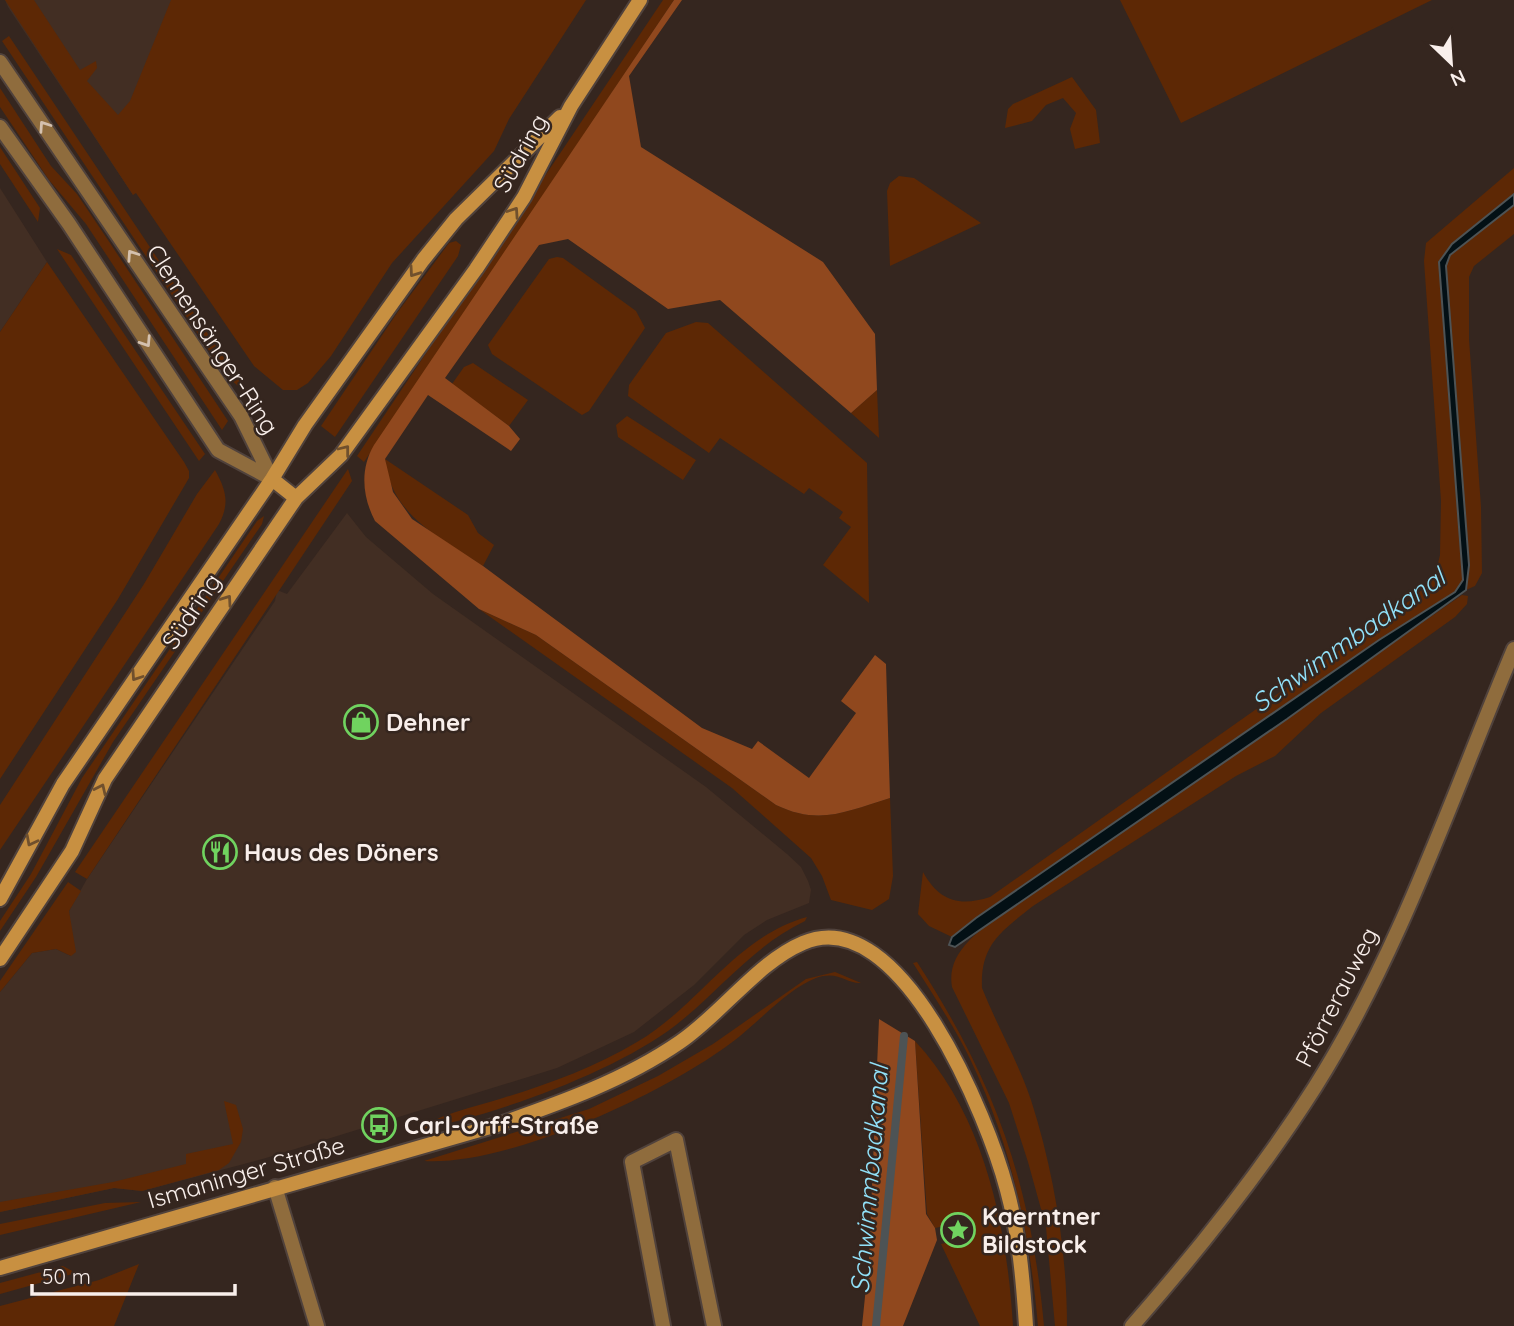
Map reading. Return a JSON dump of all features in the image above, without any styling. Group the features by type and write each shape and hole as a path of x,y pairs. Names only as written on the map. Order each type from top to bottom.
{"main road":[{"path":"571,106 640,0"},
{"name":"Südring","path":"0,899 63,784 272,479 305,425 423,260 456,219 571,106"},
{"name":"Südring","path":"0,959 72,851 105,779 296,498 341,455 476,269 524,197 571,106"},
{"path":"272,479 296,498"},
{"name":"Ismaninger Straße","path":"0,1268 497,1125 586,1092 639,1067 680,1042 790,950 814,940 840,939 869,949 890,966 930,1020 965,1078 1007,1190 1021,1260 1027,1326"}],"street":[{"name":"Clemensänger-Ring","path":"0,61 241,416 272,479"},
{"name":"Clemensänger-Ring","path":"0,127 69,224 218,450 272,479"},
{"name":"Pförrerauweg","path":"1132,1326 1233,1204 1315,1087 1370,987 1514,649"},
{"path":"663,1326 632,1162 676,1140 714,1326"},
{"path":"275,1187 317,1326"}],"shaded area":[{"path":"5,0 221,0 133,195 8,7"},
{"path":"5,0 34,0 80,70 96,61 97,68 87,81 118,115 130,101 171,0 586,0 509,119 494,151 392,263 331,356 308,383 297,390 283,390 254,366 136,193 133,195"},
{"path":"663,0 674,0 364,462 357,456"},
{"path":"674,0 682,0 629,76 641,147 823,262 875,334 877,390 851,413 720,300 668,309 568,239 539,245 445,378 509,426 520,439 511,451 428,395 385,459 393,492 412,519 483,566 702,728 752,749 758,741 809,778 856,713 841,701 875,655 886,664 890,798 833,814 806,815 776,805 536,635 479,609 375,521 365,492 366,463 374,445"},
{"path":"1120,0 1432,0 1181,123"},
{"path":"9,36 248,394 226,376 2,41"},
{"path":"1072,77 1096,110 1100,143 1075,149 1070,129 1076,113 1063,98 1046,105 1032,121 1005,128 1008,109 1013,104"},
{"path":"0,88 51,166 77,194 228,421 222,430 86,224 49,180 0,107"},
{"path":"0,147 40,208 38,222 0,164"},
{"path":"1514,168 1514,194 1452,244 1439,262 1463,580 1455,592 1379,640 952,937 929,926 918,914 923,872 936,890 951,899 969,901 990,897 1415,597 1435,576 1440,555 1441,501 1424,261 1426,243"},
{"path":"899,176 914,178 981,223 890,266 887,191 890,183"},
{"path":"0,188 47,262 0,332"},
{"path":"1514,194 1514,205 1450,255 1446,266 1469,565 1466,590 1287,719 955,947 949,945 952,937 976,918 1379,640 1455,592 1463,580 1439,262 1452,244"},
{"path":"1514,205 1514,234 1474,266 1469,277 1469,339 1481,507 1482,573 1475,586 1466,590 1469,565 1446,266 1450,255"},
{"path":"456,241 461,245 458,256 335,437 321,426 397,313 449,243"},
{"path":"57,249 71,255 205,454 199,461"},
{"path":"563,258 636,311 645,328 589,411 582,415 492,354 488,345 549,259"},
{"path":"47,262 184,462 189,478 118,599 0,779 0,332"},
{"path":"696,322 708,323 867,463 869,603 823,565 851,527 839,518 843,512 809,488 804,494 720,438 709,453 628,396 629,385 666,333"},
{"path":"473,363 528,400 509,426 452,384 464,367"},
{"path":"877,390 879,438 851,413"},
{"path":"627,416 696,460 683,480 618,437 616,425"},
{"path":"385,459 468,515 478,533 494,545 483,566 435,535 407,510 389,479"},
{"path":"348,469 352,481 87,879 75,872"},
{"path":"215,470 225,497 225,510 219,524 0,850 0,805 144,584 197,494"},
{"path":"347,513 366,537 433,594 706,787 787,854 801,867 808,881 811,890 809,903 767,920 744,935 694,985 634,1032 557,1068 266,1158 142,1191 114,1188 0,1212 0,992 32,953 56,949 71,956 69,911 87,879 275,601 277,590 287,594"},
{"path":"264,516 262,524 113,742 36,877 0,931 0,921 31,874 82,778 257,521"},
{"path":"1462,595 1468,596 1467,604 1455,617 1321,713 1275,756 1236,776 1033,906 1003,931 989,949 982,973 982,988 1031,1100 1058,1212 1065,1269 1067,1326 1055,1326 1046,1227 1009,1103 952,987 951,975 959,954 974,936 1002,913"},
{"path":"479,609 536,635 776,805 806,815 820,815 847,811 890,798 893,876 889,899 872,910 831,900 822,876 811,858 732,788"},
{"path":"68,882 81,891 69,911 76,952 71,956 56,949 32,953 0,992 0,981"},
{"path":"807,917 805,921 753,955 676,1025 619,1060 514,1104 413,1131 446,1115 555,1081 621,1051 659,1027 759,940"},
{"path":"917,962 968,1049 1005,1135 1030,1226 1044,1326 1038,1326 1024,1223 997,1123 970,1059 913,963"},
{"path":"835,972 861,983 836,976 824,976 805,983 702,1063 626,1104 584,1123 498,1152 459,1159 424,1161 589,1109 658,1076 713,1044 806,979"},
{"path":"879,1019 915,1041 926,1214 935,1228 937,1240 903,1326 862,1326 869,1258"},
{"path":"915,1041 939,1071 959,1103 988,1174 1005,1250 1013,1326 980,1326 941,1244 967,1238 963,1222 935,1228 927,1214"},
{"path":"224,1101 236,1105 243,1129 241,1142 229,1163 219,1170 142,1191 114,1188 0,1212 0,1202 113,1182 186,1164 186,1154 233,1144"},
{"path":"141,1202 0,1235 0,1224 105,1203"},
{"path":"139,1264 114,1326 0,1326 0,1306 99,1280"},
{"path":"63,1266 76,1273 0,1294 0,1283"}],"waterway":[{"name":"Schwimmbadkanal","path":"876,1326 904,1036"}],"place":[{"name":"Dehner","path":"361,722"},
{"name":"Haus des Döners","path":"220,852"},
{"name":"Carl-Orff-Straße","path":"379,1125"},
{"name":"Kaerntner Bildstock","path":"958,1230"}]}
